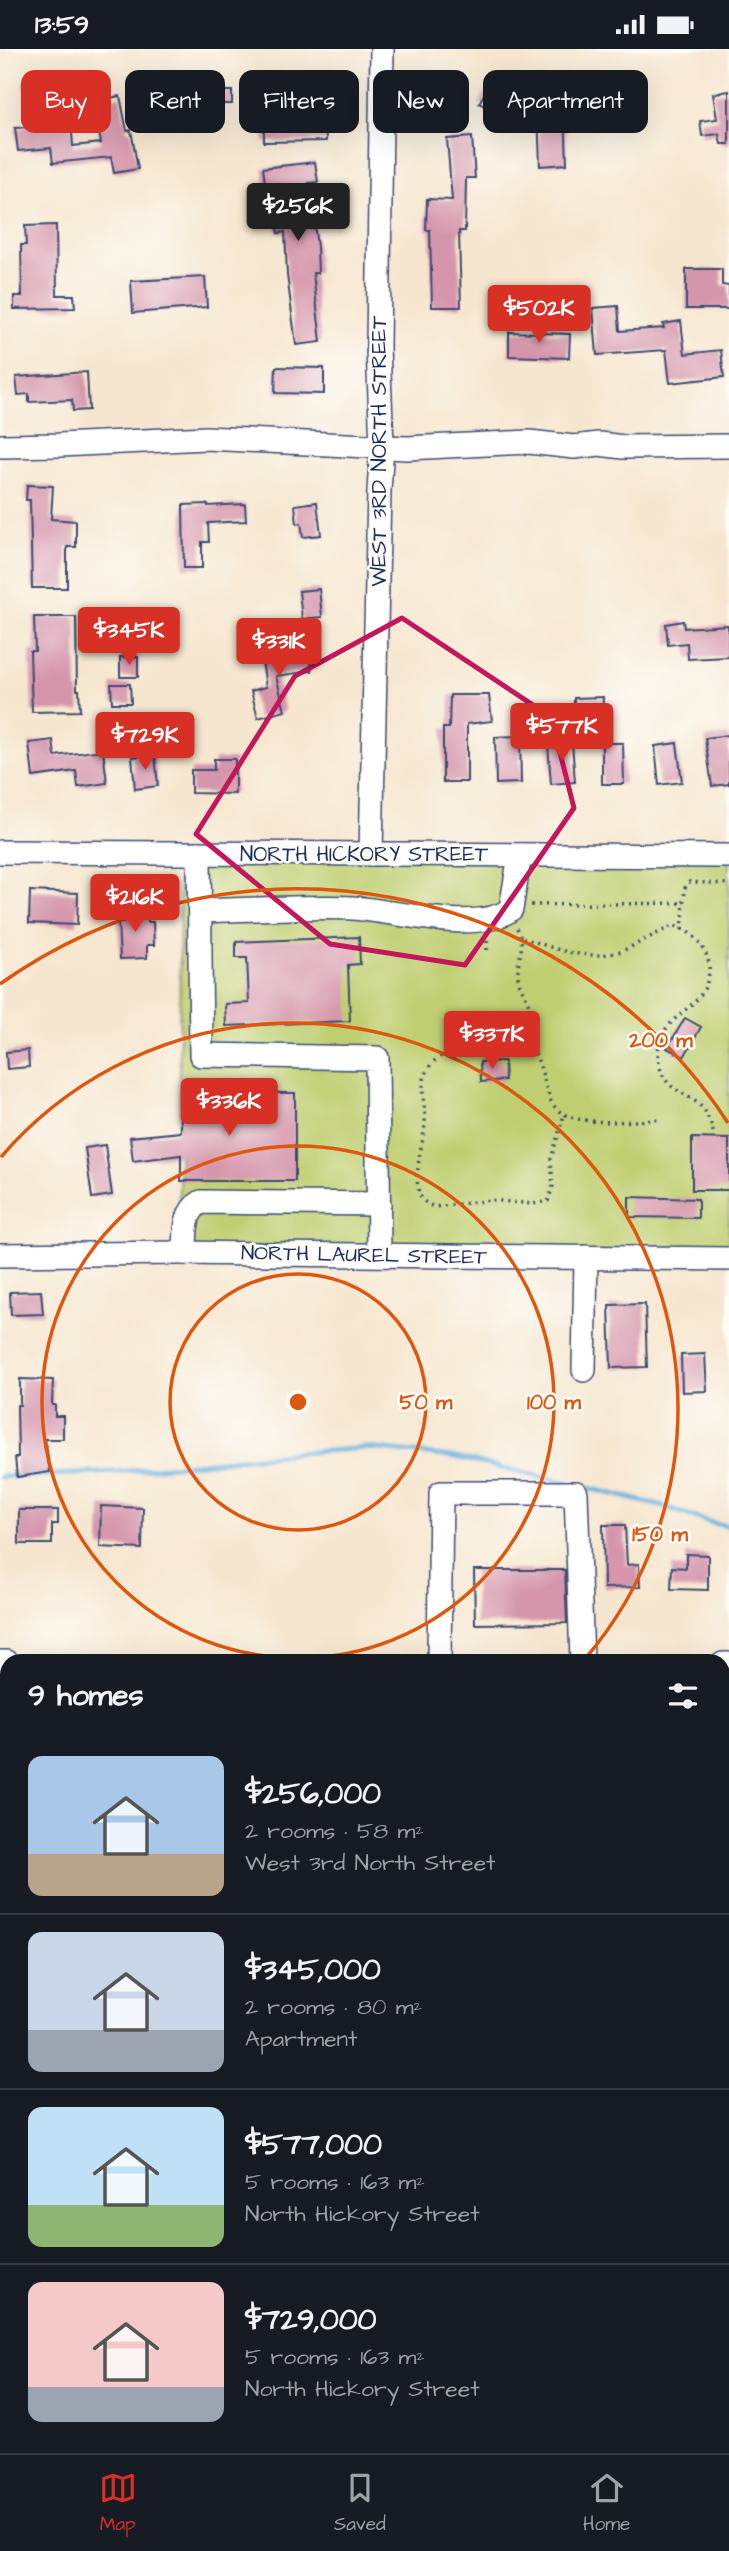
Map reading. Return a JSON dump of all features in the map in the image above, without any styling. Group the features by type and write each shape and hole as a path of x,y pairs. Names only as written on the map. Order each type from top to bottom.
{"street":[{"name":"WEST 3RD NORTH STREET","path":"371,854 382,446 378,347 382,49"},
{"path":"0,446 206,438 407,448 530,442 575,447 599,444 729,446"},
{"name":"NORTH HICKORY STREET","path":"0,852 729,856"},
{"path":"199,853 201,1055 377,1058 379,1255"},
{"path":"200,911 354,908 396,915 489,920 511,909 520,855"},
{"path":"185,1253 188,1214 201,1202 379,1204"},
{"name":"NORTH LAUREL STREET","path":"0,1255 185,1253 729,1259"},
{"path":"584,1370 586,1257"},
{"path":"439,1654 441,1493 576,1493 582,1654"}],"path":[{"path":"682,931 685,888 689,882 729,884"},
{"path":"527,905 683,903"},
{"path":"516,925 524,945 517,964 519,987 529,1004 522,1037 507,1055 488,1056 465,1052 449,1054 436,1059 430,1067 422,1086 426,1121 418,1177 421,1198 427,1205 435,1206 490,1200 533,1204 548,1201 553,1186 551,1159 564,1115"},
{"path":"523,938 580,954 595,955 619,952 674,926 692,934 709,958 707,982 687,1009 665,1029 659,1041 660,1066 669,1086 695,1101 704,1111 714,1134"},
{"path":"487,933 487,950"},
{"path":"522,1037 534,1049 551,1101 564,1115 589,1121 661,1120"}],"highlighted area":[{"path":"402,618 551,717 574,808 465,965 330,944 196,834 295,676"}],"green space":[{"path":"180,853 729,856 729,1259 179,1253"}],"building":[{"path":"225,91 232,91 232,104 225,104"},
{"path":"729,91 729,144 721,144 719,134 702,136 700,121 717,119 713,94"},
{"path":"120,96 125,133 132,133 138,169 114,173 111,157 53,163 51,148 18,151 15,128 21,128 21,133 72,133 73,146 101,143 99,133 111,133 111,98"},
{"path":"264,133 326,133 326,141 264,142"},
{"path":"539,133 566,133 567,164 540,166"},
{"path":"472,137 475,178 466,178 465,231 459,231 461,307 432,307 430,230 426,230 427,199 452,200 447,139"},
{"path":"315,162 318,182 309,183 317,247 318,273 313,273 321,342 296,345 287,275 285,232 278,233 272,188 266,189 263,168"},
{"path":"56,225 57,295 74,295 75,308 14,309 14,296 22,296 21,245 26,245 25,226"},
{"path":"686,269 722,269 722,285 729,286 729,309 686,309"},
{"path":"205,277 207,307 133,313 131,281"},
{"path":"618,306 620,331 664,328 663,324 681,321 685,354 721,350 724,377 670,383 666,350 597,355 593,308"},
{"path":"509,332 570,334 569,358 509,356"},
{"path":"276,367 324,368 324,394 275,393"},
{"path":"87,372 89,410 73,411 72,400 29,402 29,394 18,395 16,377"},
{"path":"27,485 53,486 51,519 76,521 76,547 67,547 67,588 32,588 30,500 26,500"},
{"path":"317,502 321,535 303,537 301,523 297,524 295,505"},
{"path":"245,504 246,521 208,523 209,542 202,542 202,568 184,568 183,505"},
{"path":"319,589 322,617 302,619 299,591"},
{"path":"34,617 76,617 77,690 80,711 32,712 30,651 35,651"},
{"path":"683,621 684,628 728,625 729,657 688,659 687,643 668,645 666,624"},
{"path":"309,647 312,671 276,676 285,711 258,718 251,691 266,687 261,654"},
{"path":"120,657 138,657 138,677 120,677"},
{"path":"111,684 130,684 131,703 112,703"},
{"path":"450,695 489,695 492,721 467,724 467,782 443,782 443,728 449,728"},
{"path":"603,697 602,723 574,722 574,698"},
{"path":"729,735 729,784 712,786 705,738"},
{"path":"520,736 521,783 496,784 495,737"},
{"path":"53,740 55,756 103,750 107,783 78,787 76,771 33,777 29,743"},
{"path":"572,742 575,782 551,784 548,744"},
{"path":"602,743 623,743 624,784 602,784"},
{"path":"677,743 682,782 659,785 655,746"},
{"path":"155,755 158,786 135,789 132,757"},
{"path":"214,759 235,759 235,794 191,793 191,770 214,770"},
{"path":"30,891 78,893 77,925 29,923"},
{"path":"147,908 148,922 153,922 154,945 147,945 147,958 120,959 118,921 124,921 123,909"},
{"path":"359,937 360,964 348,965 350,1021 226,1026 225,1004 249,1003 247,958 236,958 236,942"},
{"path":"685,1018 701,1027 684,1057 667,1048"},
{"path":"28,1050 29,1067 7,1069 6,1052"},
{"path":"504,1061 505,1080 481,1082 480,1062"},
{"path":"181,1092 295,1093 295,1181 181,1181 181,1155 133,1161 130,1137 181,1132"},
{"path":"692,1138 729,1139 729,1190 692,1190"},
{"path":"105,1145 112,1195 92,1198 85,1148"},
{"path":"629,1197 698,1199 698,1218 629,1217"},
{"path":"41,1291 43,1314 11,1315 10,1292"},
{"path":"645,1304 647,1367 611,1368 609,1305"},
{"path":"705,1354 707,1391 682,1392 681,1355"},
{"path":"20,1379 53,1380 52,1405 55,1405 55,1416 63,1416 63,1439 45,1439 50,1472 17,1477 15,1457 18,1457 17,1405 20,1405"},
{"path":"101,1506 143,1508 142,1549 100,1547"},
{"path":"19,1510 58,1510 58,1524 52,1524 52,1544 19,1544"},
{"path":"603,1525 625,1525 627,1565 639,1564 640,1587 604,1588"},
{"path":"686,1554 708,1555 708,1590 671,1589 672,1567 686,1568"},
{"path":"474,1570 565,1570 567,1623 475,1624"}],"waterway":[{"path":"0,1477 116,1472 368,1448 455,1457 567,1483"},
{"path":"580,1486 729,1526"}]}
